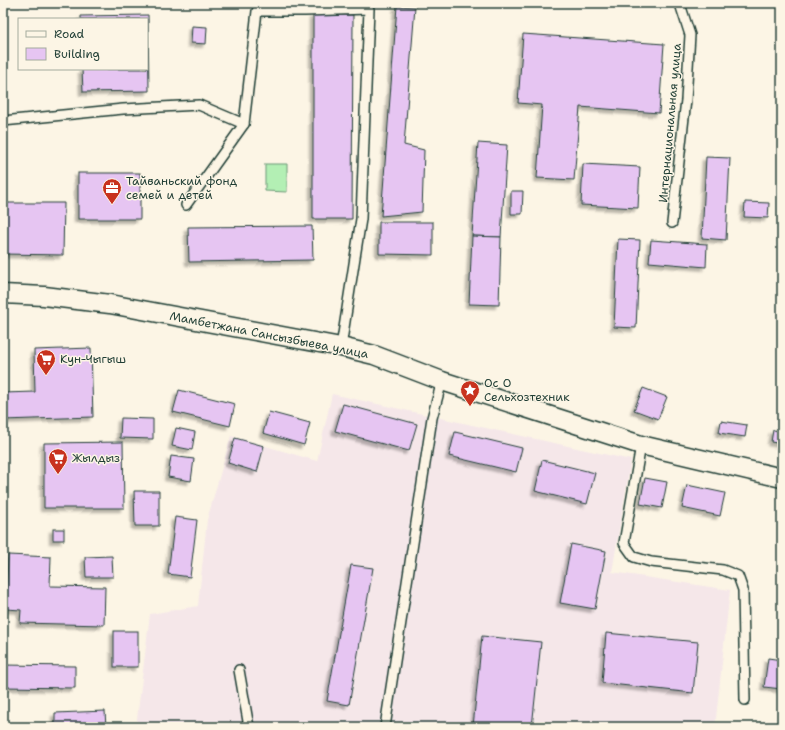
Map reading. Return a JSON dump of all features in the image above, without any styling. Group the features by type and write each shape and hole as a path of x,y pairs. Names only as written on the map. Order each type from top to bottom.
{"street":[{"name":"Мамбетжана Сансызбыева улица","path":"3,294 44,296 110,304 341,347 374,355 442,381 641,445 782,478"}],"lane":[{"name":"Интернациональная улица","path":"672,223 686,100 690,35 681,7 682,3"},
{"path":"186,205 244,124 257,10 305,11 369,9 360,219 341,347"},
{"path":"3,121 123,109 199,105 244,124"},
{"path":"385,727 432,418 442,381"},
{"path":"641,445 624,543 634,557 651,562 723,570 738,576 743,590 745,700"},
{"path":"239,670 249,727"}],"shaded area":[{"path":"332,394 631,460 612,572 730,590 715,727 136,727 150,614 198,606 207,520 231,436 317,461"}],"green space":[{"path":"265,164 287,164 287,192 265,191"}],"building":[{"path":"397,6 415,7 404,145 424,150 422,212 381,216"},
{"path":"148,15 149,91 83,92 82,70 148,70 148,18 81,18 81,16"},
{"path":"313,15 353,15 352,219 313,219"},
{"path":"192,26 207,27 206,44 191,43"},
{"path":"523,34 664,44 659,113 580,107 574,180 537,178 542,105 518,103"},
{"path":"478,143 507,145 501,237 472,236"},
{"path":"706,157 730,158 726,240 702,238"},
{"path":"583,164 640,167 638,208 581,205"},
{"path":"78,173 140,173 140,219 78,219"},
{"path":"511,191 523,191 522,214 511,214"},
{"path":"745,202 769,203 768,218 744,217"},
{"path":"3,203 64,203 63,255 3,254"},
{"path":"379,222 433,222 433,255 379,254"},
{"path":"312,226 313,260 189,262 188,227"},
{"path":"472,236 501,237 499,305 469,304"},
{"path":"618,239 640,240 636,328 614,327"},
{"path":"651,240 707,244 706,267 649,262"},
{"path":"91,348 93,417 3,420 3,393 35,392 34,350"},
{"path":"643,388 667,397 658,419 634,410"},
{"path":"179,390 235,404 230,426 173,412"},
{"path":"343,404 417,424 409,451 335,431"},
{"path":"269,412 310,423 304,445 263,433"},
{"path":"121,418 153,419 153,439 120,438"},
{"path":"721,421 747,425 745,437 719,433"},
{"path":"176,428 195,432 192,450 172,446"},
{"path":"773,430 782,431 782,444 771,442"},
{"path":"455,432 522,448 516,472 449,456"},
{"path":"235,438 264,446 257,472 228,463"},
{"path":"123,442 124,508 44,508 44,443"},
{"path":"171,456 194,459 191,481 168,477"},
{"path":"542,460 595,473 587,504 535,491"},
{"path":"645,478 667,482 662,508 640,504"},
{"path":"687,485 725,493 720,516 682,508"},
{"path":"134,491 159,491 159,526 135,526"},
{"path":"175,517 197,520 190,577 168,574"},
{"path":"53,529 64,529 64,540 53,540"},
{"path":"571,544 606,551 595,609 560,603"},
{"path":"8,555 51,557 50,586 105,587 104,625 20,623 21,610 6,609"},
{"path":"112,556 113,577 86,577 85,557"},
{"path":"351,565 373,568 349,705 327,701"},
{"path":"114,631 138,631 138,667 114,667"},
{"path":"606,633 698,642 693,693 602,683"},
{"path":"482,636 541,642 532,727 473,727"},
{"path":"768,658 782,660 782,689 764,687"},
{"path":"3,665 75,666 75,688 3,687"},
{"path":"105,711 106,727 55,727 55,713"},
{"path":"759,723 779,725 779,727 758,727"}],"place":[{"name":"Тайваньский фонд семей и детей","path":"112,205"},
{"name":"Кун-Чыгыш","path":"46,376"},
{"name":"Ос О Сельхозтехник","path":"470,407"},
{"name":"Жылдыз","path":"58,475"}]}
